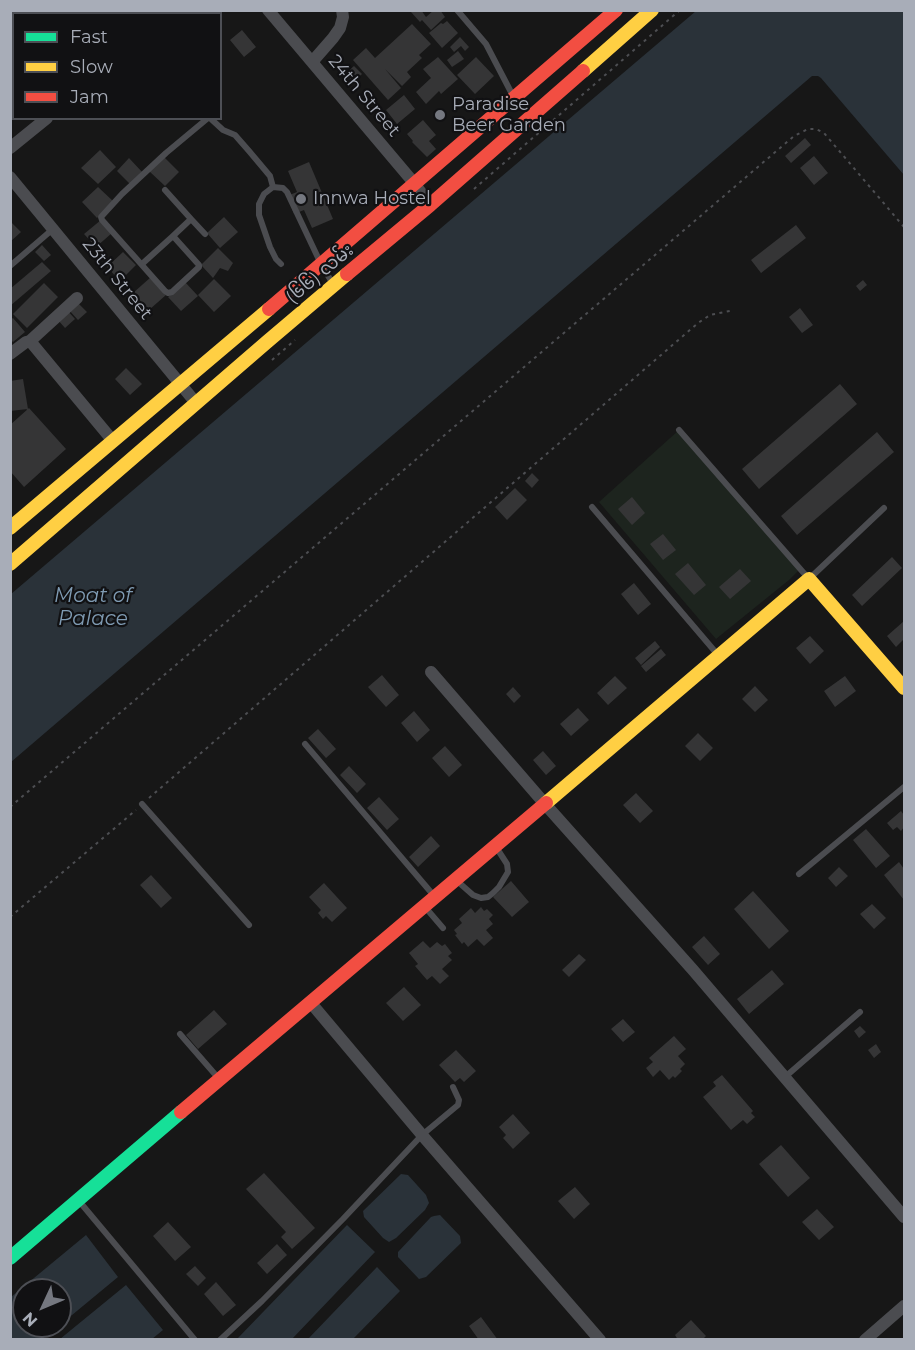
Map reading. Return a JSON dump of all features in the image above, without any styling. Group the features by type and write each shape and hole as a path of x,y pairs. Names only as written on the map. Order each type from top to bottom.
{"main road":[{"name":"(၆၆) လမ်း","path":"10,528 616,10"},
{"name":"(၆၆) လမ်း","path":"10,564 430,205 652,10"},
{"path":"10,1258 809,579 904,688"}],"street":[{"name":"24th Street","path":"268,10 430,205"},
{"path":"312,62 340,28 342,10"},
{"path":"10,148 45,120"},
{"name":"23th Street","path":"10,177 196,403"},
{"path":"10,354 30,341 77,298"},
{"path":"30,341 113,441"},
{"path":"431,672 616,882 904,1217"},
{"path":"311,1003 600,1340"},
{"path":"865,1340 904,1306"}],"lane":[{"path":"457,10 486,44 514,97"},
{"path":"173,236 199,264 199,267 172,292 168,293 101,217 166,153 207,120"},
{"path":"211,120 223,130 235,135 270,176 273,187"},
{"path":"281,264 270,246 259,215 259,204 264,194 273,187 284,188 287,192 334,286"},
{"path":"165,190 205,234"},
{"path":"142,264 191,219"},
{"path":"10,266 53,229"},
{"path":"679,430 809,579 884,508"},
{"path":"592,507 719,656"},
{"path":"305,744 430,902 443,928"},
{"path":"799,874 904,787"},
{"path":"142,804 249,925"},
{"path":"456,880 467,891 482,898 488,897 500,887 508,872 507,864 495,846"},
{"path":"785,1077 860,1012"},
{"path":"180,1034 220,1080"},
{"path":"220,1340 344,1219 422,1135 458,1105 459,1100 453,1087"},
{"path":"79,1200 195,1340"}],"path":[{"path":"10,807 794,136 813,128 824,133 904,226"},
{"path":"10,917 698,323 710,315 734,310"}],"shaded area":[{"path":"679,430 800,569 716,639 599,502"}],"water":[{"name":"Moat of Palace","path":"696,11 904,11 904,175 821,78 812,76 11,762 11,594"},
{"path":"401,1174 408,1175 426,1195 429,1203 425,1210 389,1242 364,1217 363,1211"},
{"path":"440,1215 460,1236 461,1243 426,1277 419,1279 398,1257 398,1252 431,1217"},
{"path":"347,1225 375,1252 292,1339 237,1339"},
{"path":"86,1235 118,1277 72,1315 72,1278 34,1278"},
{"path":"377,1267 400,1291 353,1339 308,1339"},
{"path":"126,1285 163,1330 152,1339 60,1339 72,1338 72,1329"},
{"path":"11,1297 12,1338 42,1339 11,1339"}],"building":[{"path":"421,10 426,17 434,10 440,10 445,17 431,30 422,20 420,22 411,12"},
{"path":"447,21 458,33 442,48 429,33"},
{"path":"412,24 431,44 419,55 422,58 407,72 411,77 402,86 385,69 401,88 388,100 353,60 366,48 375,58"},
{"path":"242,30 256,47 244,57 230,40"},
{"path":"460,37 469,47 465,51 461,46 454,52 450,47"},
{"path":"458,51 464,59 452,67 447,60"},
{"path":"438,57 458,79 441,94 439,91 426,104 416,92 431,78 423,69"},
{"path":"476,57 494,76 475,94 457,75"},
{"path":"354,66 362,74 353,82 346,73"},
{"path":"404,95 415,109 397,124 386,110"},
{"path":"423,120 436,135 429,141 436,149 427,157 407,134"},
{"path":"805,138 811,145 791,163 785,156"},
{"path":"100,150 116,167 98,184 81,168"},
{"path":"163,156 179,172 165,186 149,171"},
{"path":"814,156 828,173 814,185 800,168"},
{"path":"129,158 143,173 131,185 117,171"},
{"path":"309,162 333,219 312,228 304,210 294,214 287,196 297,192 288,171"},
{"path":"98,187 114,202 97,218 82,202"},
{"path":"224,217 238,232 220,248 207,233"},
{"path":"101,220 112,233 96,247 84,234"},
{"path":"10,221 21,232 10,242"},
{"path":"796,225 806,238 761,273 751,260"},
{"path":"42,245 51,255 44,261 35,252"},
{"path":"218,248 233,263 228,271 220,268 213,278 201,265"},
{"path":"123,252 136,265 120,281 107,267"},
{"path":"42,262 51,271 10,306 10,289"},
{"path":"151,277 166,295 149,310 133,293"},
{"path":"214,279 231,296 214,312 198,295"},
{"path":"863,280 867,285 860,291 856,286"},
{"path":"185,282 198,296 181,311 168,297"},
{"path":"44,283 58,297 27,328 13,314"},
{"path":"77,302 87,312 78,320 68,309"},
{"path":"800,308 813,325 802,333 789,317"},
{"path":"67,310 75,319 65,328 57,319"},
{"path":"13,318 25,332 13,342 10,339 10,320"},
{"path":"126,368 142,384 130,395 115,379"},
{"path":"23,379 28,409 10,411 10,381"},
{"path":"840,384 857,404 759,489 742,469"},
{"path":"29,408 66,449 24,487 10,471 10,425"},
{"path":"877,432 894,452 797,535 781,516"},
{"path":"532,473 539,480 532,488 525,481"},
{"path":"515,488 527,500 507,520 495,507"},
{"path":"632,497 645,513 632,525 618,509"},
{"path":"663,534 676,550 663,560 650,544"},
{"path":"892,557 902,568 862,606 852,595"},
{"path":"688,563 706,585 694,595 675,574"},
{"path":"740,569 751,581 730,599 719,587"},
{"path":"634,583 651,604 638,615 621,594"},
{"path":"904,621 904,639 896,647 887,636"},
{"path":"810,636 824,651 810,664 796,648"},
{"path":"655,641 660,647 641,665 635,658"},
{"path":"661,649 666,655 646,672 641,666"},
{"path":"382,675 399,695 386,707 368,687"},
{"path":"615,676 627,688 608,705 597,693"},
{"path":"845,676 856,691 835,707 824,691"},
{"path":"755,686 768,700 755,712 742,699"},
{"path":"513,687 521,696 514,703 506,694"},
{"path":"578,708 589,720 571,736 560,724"},
{"path":"414,711 430,730 417,742 401,723"},
{"path":"318,729 336,749 326,758 308,738"},
{"path":"698,733 713,748 700,761 685,746"},
{"path":"445,746 462,765 449,777 432,758"},
{"path":"543,751 556,766 546,775 533,760"},
{"path":"349,766 366,784 357,793 340,775"},
{"path":"636,793 653,811 640,823 623,805"},
{"path":"379,797 399,819 387,830 367,808"},
{"path":"901,811 904,815 904,827 901,831 897,827 893,830 887,823"},
{"path":"866,829 890,856 876,868 853,840"},
{"path":"431,836 440,846 418,867 409,857"},
{"path":"899,862 904,869 904,900 884,875"},
{"path":"839,867 848,876 836,887 828,878"},
{"path":"151,875 172,898 161,908 140,885"},
{"path":"511,881 529,902 512,917 493,897"},
{"path":"324,883 347,908 332,922 326,916 323,919 318,913 321,910 309,897"},
{"path":"753,891 789,931 769,949 734,909"},
{"path":"872,904 886,918 874,929 860,914"},
{"path":"481,907 493,915 489,919 493,924 486,930 493,938 484,946 477,939 468,947 464,942 462,944 454,930 462,923 459,919 471,908 475,913"},
{"path":"704,936 720,954 708,965 692,947"},
{"path":"423,941 430,948 437,942 442,946 445,944 452,953 448,956 452,960 442,969 449,976 440,984 432,976 427,980 415,966 418,964 409,953"},
{"path":"579,954 586,960 569,977 562,970"},
{"path":"772,970 784,984 749,1014 737,999"},
{"path":"404,987 421,1005 403,1021 386,1003"},
{"path":"214,1010 227,1024 198,1049 186,1035"},
{"path":"623,1019 635,1032 623,1042 611,1029"},
{"path":"860,1026 866,1032 859,1038 854,1031"},
{"path":"674,1036 686,1049 678,1056 685,1064 680,1069 682,1071 669,1080 660,1070 653,1077 646,1068 653,1062 649,1058"},
{"path":"876,1044 881,1052 874,1058 868,1050"},
{"path":"456,1050 476,1071 464,1082 460,1078 455,1082 439,1065"},
{"path":"722,1075 753,1111 751,1113 755,1117 747,1124 743,1120 731,1130 703,1097 716,1086 713,1082"},
{"path":"513,1114 530,1133 513,1149 503,1138 506,1135 499,1127"},
{"path":"781,1145 810,1178 788,1197 759,1164"},
{"path":"264,1173 315,1228 292,1249 281,1237 286,1232 246,1189"},
{"path":"575,1187 590,1204 574,1219 558,1201"},
{"path":"817,1209 834,1227 819,1240 802,1222"},
{"path":"168,1222 191,1247 175,1261 153,1236"},
{"path":"277,1244 287,1255 267,1274 257,1263"},
{"path":"195,1266 206,1278 198,1286 186,1274"},
{"path":"216,1282 236,1305 223,1316 204,1294"},
{"path":"481,1317 498,1340 479,1340 469,1326"},
{"path":"691,1320 706,1336 702,1340 678,1340 675,1335"}],"traffic: fast":[{"path":"10,1258 181,1112"}],"traffic: slow":[{"path":"583,71 652,10"},
{"path":"10,564 347,274"},
{"path":"10,528 269,309"},
{"path":"546,803 809,579 904,688"}],"traffic: jam":[{"path":"269,309 616,10"},
{"path":"347,274 430,205 583,71"},
{"path":"181,1112 546,803"}],"place":[{"name":"Paradise Beer Garden","path":"440,115"},
{"name":"Innwa Hostel","path":"301,199"}]}
